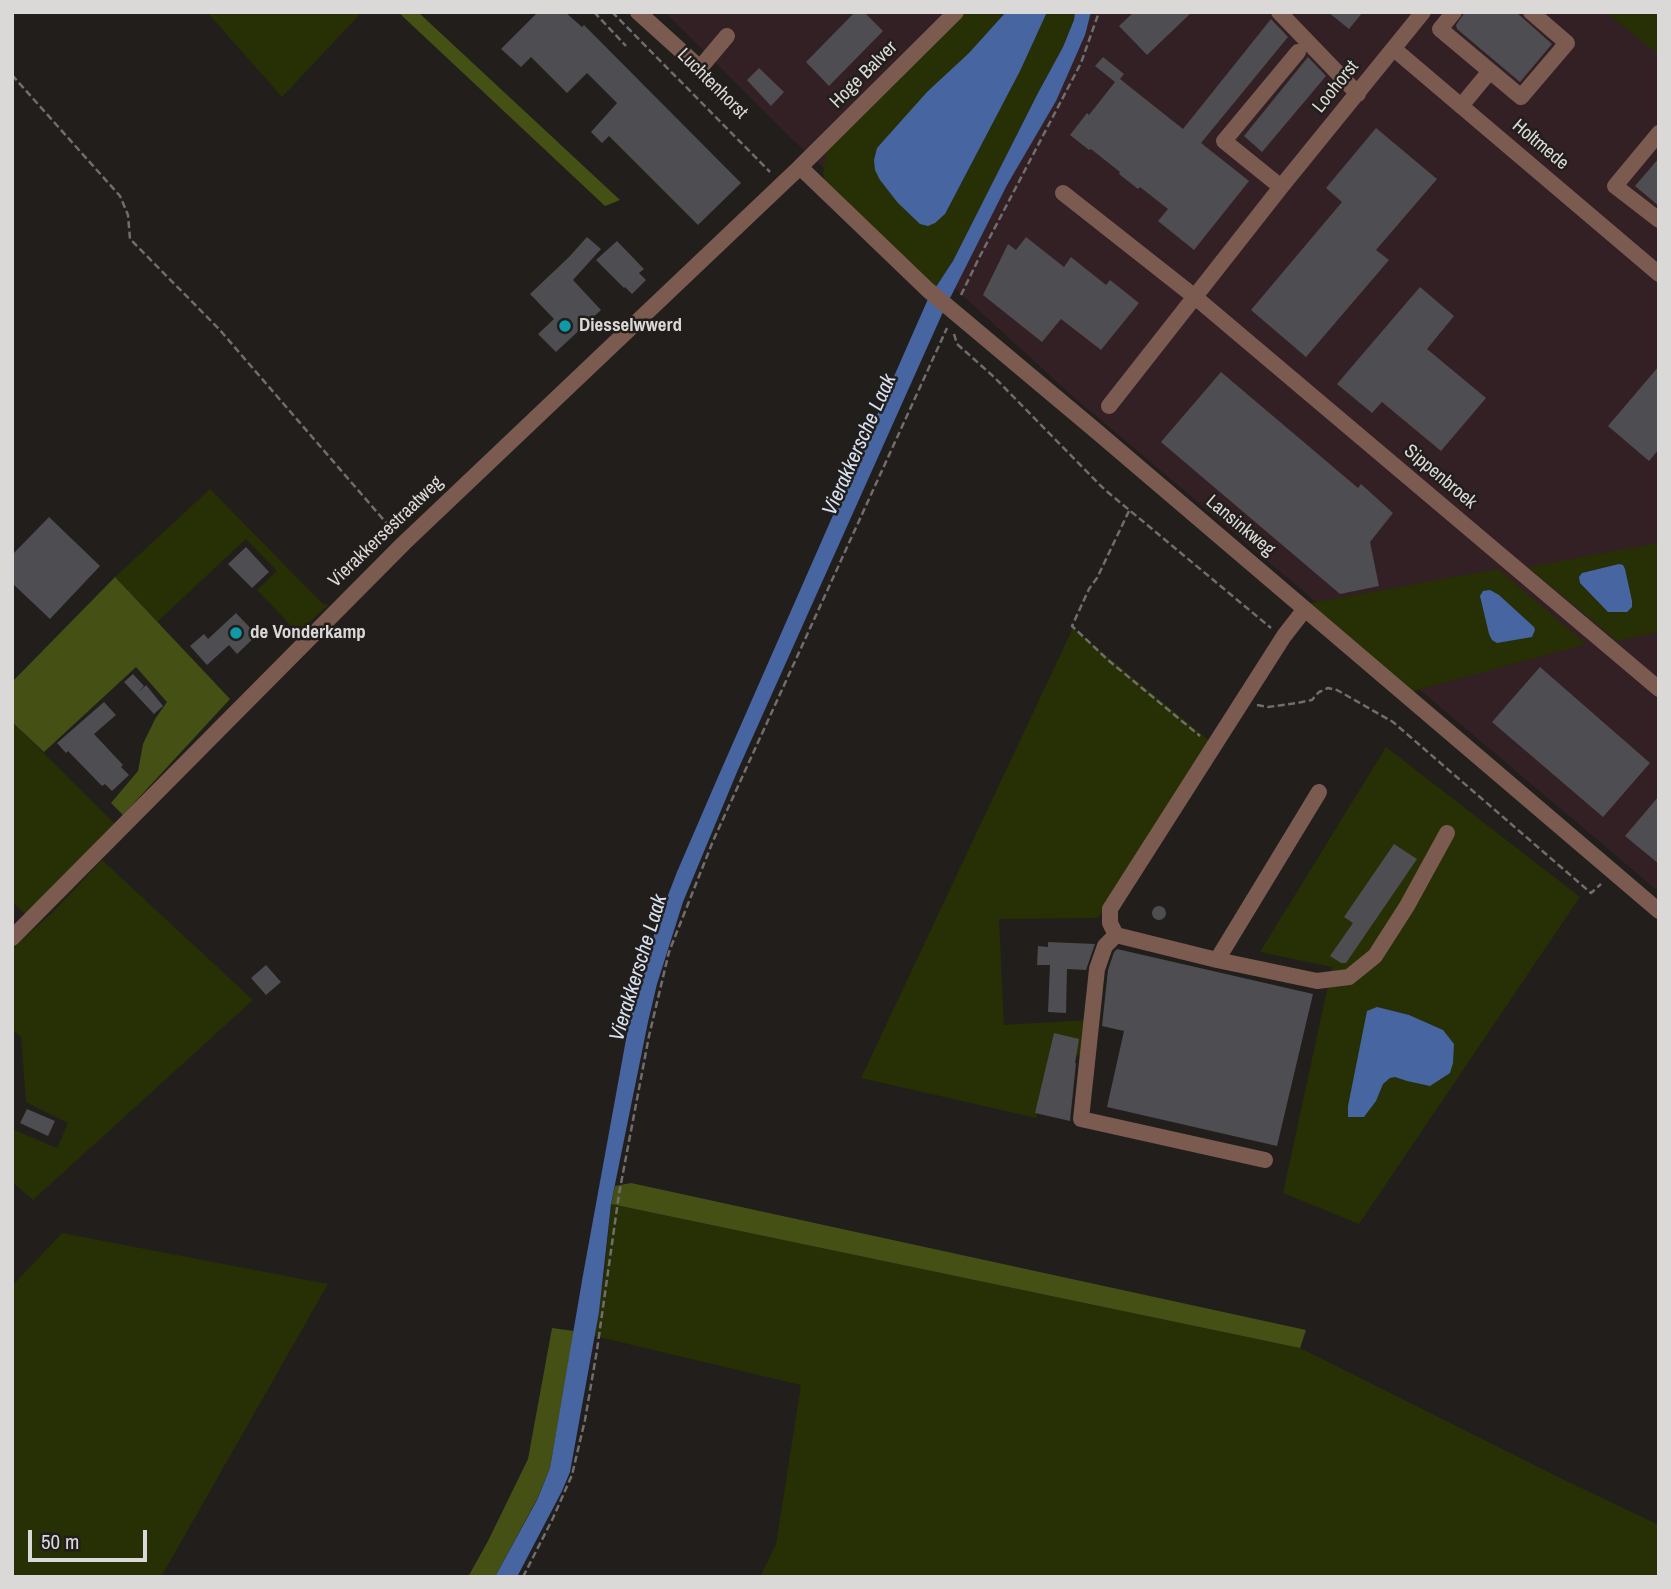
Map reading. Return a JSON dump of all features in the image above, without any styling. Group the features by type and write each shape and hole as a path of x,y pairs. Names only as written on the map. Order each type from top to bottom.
{"street":[{"name":"Luchtenhorst","path":"638,12 700,68 727,36"},
{"name":"Hoge Balver","path":"800,167 956,12"},
{"path":"1279,12 1358,94"},
{"name":"Loohorst","path":"1109,406 1423,12"},
{"path":"1454,12 1440,29 1521,97 1567,43 1531,12"},
{"name":"Holtmede","path":"1394,49 1659,274"},
{"path":"1282,187 1224,141 1298,52"},
{"path":"1461,106 1490,71"},
{"path":"1659,133 1615,186 1659,220"},
{"name":"Vierakkersestraatweg","path":"12,937 404,543 800,167"},
{"name":"Lansinkweg","path":"800,167 951,314 1305,609 1659,911"},
{"path":"1063,193 1195,297"},
{"name":"Sippenbroek","path":"1195,297 1659,689"},
{"path":"1305,609 1284,636 1110,909 1110,923 1116,935 1317,981 1349,977 1375,956 1447,833"},
{"path":"1217,960 1319,792"},
{"path":"1116,935 1105,946 1097,969 1081,1119 1265,1160"}],"path":[{"path":"594,12 626,46"},
{"name":"Luchtenhorst","path":"612,12 781,185"},
{"path":"523,1577 554,1518 572,1475 585,1420 620,1194 649,1036 669,952 713,841 951,314 1081,63 1098,12"},
{"path":"12,75 120,195 128,215 130,239 219,328 404,543"},
{"path":"951,314 957,344 994,377 1104,489 1284,636"},
{"path":"1129,510 1072,626 1108,660 1214,747"},
{"path":"1249,704 1268,707 1297,704 1312,699 1328,688 1337,690 1393,722 1591,892 1609,878"}],"shaded area":[{"path":"665,12 1659,12 1659,892 1070,394 792,139"}],"green space":[{"path":"207,12 362,12 282,97"},
{"path":"398,12 418,12 620,200 605,206"},
{"path":"964,12 1006,12 969,53 935,223 945,214 1020,71 1047,12 1075,12 1063,47 953,261 928,299 825,181 823,173 827,150"},
{"path":"1606,12 1659,12 1659,55"},
{"path":"210,489 323,604 328,605 298,633 257,590 277,571 246,539 157,622 115,577"},
{"path":"1659,543 1659,632 1617,641 1528,567"},
{"path":"1498,569 1586,644 1410,692 1306,604"},
{"path":"115,577 230,699 123,815 111,803 138,771 143,744 167,702 136,667 44,752 12,722 12,682"},
{"path":"1073,628 1211,742 1098,918 999,919 1004,1025 1087,1020 1082,1056 1051,1051 1036,1118 861,1078"},
{"path":"12,722 115,824 58,884 25,914 12,902"},
{"path":"1386,747 1580,897 1359,1224 1283,1193 1332,967 1260,952"},
{"path":"102,860 253,1000 33,1200 12,1182 12,1129 57,1148 68,1123 26,1102 21,1037 12,1029 12,949 53,912"},
{"path":"631,1183 1306,1330 1300,1348 611,1204 615,1186"},
{"path":"611,1204 1300,1348 1659,1525 1659,1577 760,1577 776,1544 801,1385 594,1336 604,1277"},
{"path":"62,1233 328,1284 161,1577 12,1577 12,1286"},
{"path":"552,1328 574,1331 550,1468 537,1499 495,1577 468,1577 528,1459"}],"water":[{"path":"1006,12 1047,12 1020,71 945,214 928,226 920,224 898,203 880,180 874,160 877,148 927,92 969,53"},
{"path":"1075,12 1091,12 1085,35 1056,101 1007,185 943,312 737,772 683,902 657,984 611,1204 599,1312 570,1472 517,1577 495,1577 537,1500 550,1468 629,1023 658,921 718,777 928,299 953,261 1063,47"},
{"path":"1619,564 1625,569 1632,607 1627,612 1608,612 1580,583 1579,577 1582,573"},
{"path":"1490,590 1534,627 1532,637 1497,643 1492,640 1480,596 1483,591"},
{"path":"1377,1007 1409,1015 1443,1030 1454,1044 1453,1063 1450,1073 1430,1086 1390,1078 1383,1084 1376,1101 1364,1117 1348,1117 1367,1011"}],"building":[{"path":"538,12 565,12 582,27 584,25 741,183 698,225 609,136 602,143 591,132 617,103 587,73 567,93 531,57 521,67 501,49"},
{"path":"855,12 864,12 883,31 829,86 806,62"},
{"path":"1134,12 1192,12 1147,55 1119,26"},
{"path":"1328,12 1363,12 1349,29"},
{"path":"1465,12 1516,12 1552,44 1520,82 1457,29 1456,25"},
{"path":"1271,19 1288,37 1201,143 1249,181 1194,250 1158,221 1168,209 1140,187 1138,189 1119,174 1120,172 1070,135 1115,82 1095,66 1103,57 1124,74 1120,79 1183,129"},
{"path":"1308,57 1326,76 1262,152 1244,136"},
{"path":"759,68 784,92 771,106 747,80"},
{"path":"1376,128 1437,179 1376,250 1389,260 1306,357 1251,310 1342,202 1326,188"},
{"path":"1659,158 1659,206 1635,186"},
{"path":"587,237 601,249 573,280 601,310 556,352 538,334 554,319 530,294"},
{"path":"1026,237 1064,267 1071,257 1106,285 1110,280 1139,303 1101,350 1061,319 1042,342 983,295 1008,244 1016,250"},
{"path":"617,241 644,269 639,273 646,280 632,294 596,260"},
{"path":"1420,287 1454,316 1427,349 1486,398 1441,451 1382,402 1372,413 1337,384"},
{"path":"1659,366 1659,449 1649,461 1608,426"},
{"path":"1221,372 1358,488 1361,484 1393,513 1370,542 1379,586 1340,594 1161,442"},
{"path":"49,517 100,566 50,619 12,583 12,555"},
{"path":"246,547 269,572 252,588 228,564"},
{"name":"de Vonderkamp","path":"236,613 257,635 237,654 229,645 207,665 190,646 204,634 208,639"},
{"path":"1540,667 1650,763 1603,817 1492,722"},
{"path":"133,674 144,686 139,692 146,685 163,706 154,714 124,682"},
{"path":"104,702 116,715 94,734 129,775 112,791 105,784 102,786 57,743"},
{"path":"1659,796 1659,864 1625,836"},
{"path":"1394,844 1417,859 1346,963 1341,963 1330,956 1353,923 1344,917"},
{"path":"1159,906 1164,908 1164,918 1159,920 1154,918 1152,913 1154,908"},
{"path":"1048,942 1095,944 1086,970 1067,969 1066,1013 1048,1012 1050,965 1037,965 1038,946 1048,947"},
{"path":"1117,949 1313,994 1277,1146 1107,1107 1124,1031 1102,1026 1108,970"},
{"path":"266,965 281,982 266,995 251,978"},
{"path":"1054,1033 1079,1039 1070,1121 1035,1113"},
{"path":"27,1109 55,1121 48,1136 20,1123"}],"place":[{"name":"Diesselwwerd","path":"565,326"},
{"name":"de Vonderkamp","path":"236,633"}],"water label":[{"name":"Vierakkersche Laak","path":"860,445"},
{"name":"Vierakkersche Laak","path":"639,968"}]}
